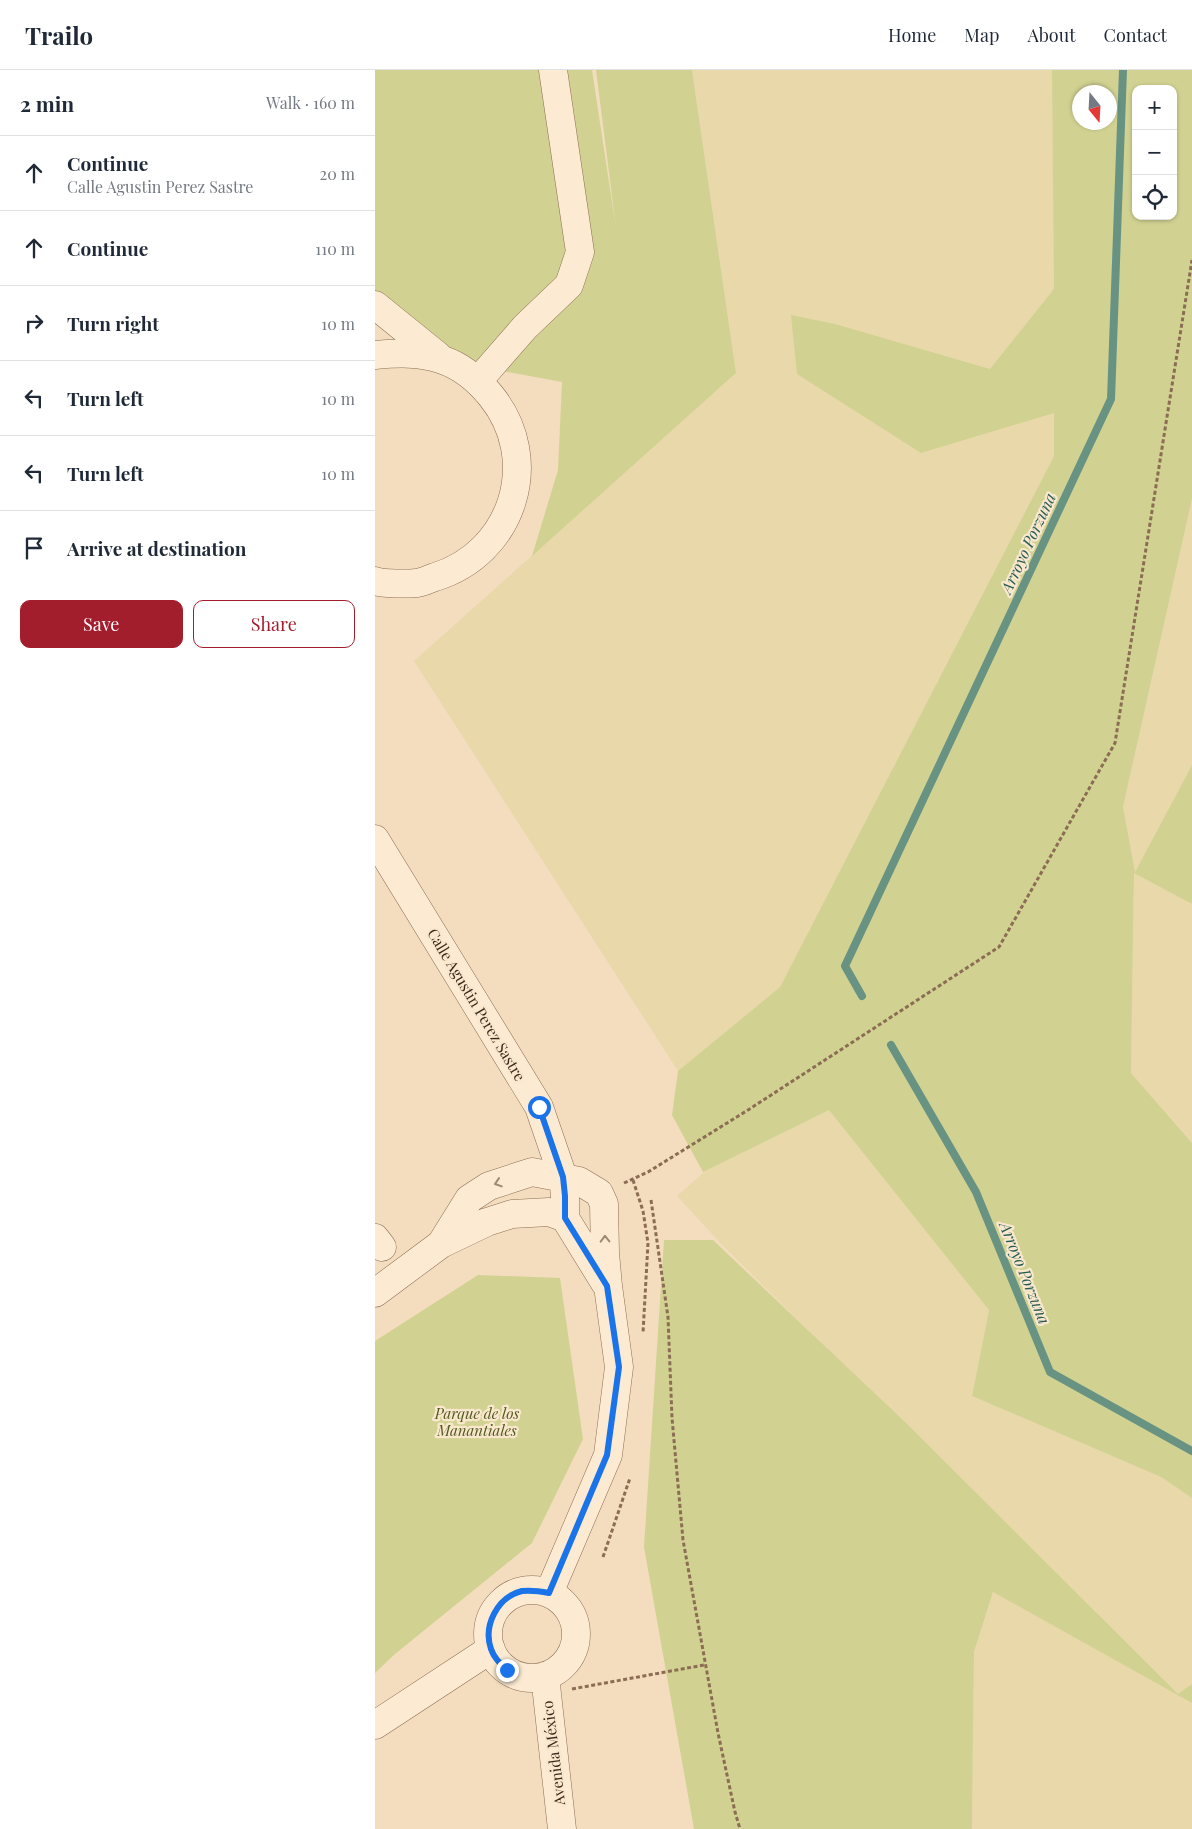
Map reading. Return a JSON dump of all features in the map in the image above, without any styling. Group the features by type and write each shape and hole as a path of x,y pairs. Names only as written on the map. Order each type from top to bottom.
{"street":[{"path":"478,381 525,327 569,285 580,252 553,70"},
{"path":"375,305 443,360 461,369 478,381 502,410 515,445 517,483 506,519 483,550 453,572 416,583 375,580"},
{"path":"375,355 408,352 443,360"},
{"name":"Calle Agustin Perez Sastre","path":"375,839 539,1107 563,1177 565,1218"},
{"path":"375,1725 483,1640 488,1635 490,1621 497,1608 507,1598 520,1592 535,1590 541,1586 607,1455 619,1367 607,1286 604,1204 599,1193 579,1181 533,1172 489,1186 469,1199 441,1244"},
{"path":"487,1222 528,1191 563,1177"},
{"path":"375,1292 441,1244 487,1222 512,1214 549,1212 565,1218 607,1286"},
{"path":"483,1640 497,1661 507,1670 546,1685 567,1661 574,1649 577,1636 570,1610 561,1600 541,1586"},
{"name":"Avenida México","path":"546,1685 562,1829"}],"path":[{"path":"599,1193 633,1180 657,1167 836,1054 999,947 1115,743 1192,260"},
{"path":"651,1200 668,1317 672,1418 683,1540 717,1734 735,1812 741,1829"},
{"path":"483,1640 492,1596 516,1581 541,1586"},
{"path":"546,1685 704,1665"}],"shaded area":[{"path":"692,70 1055,70 1054,456 780,987 678,1071 414,661 736,373"},
{"path":"1192,499 1192,765 1135,872 1192,904 1192,1143 1131,1073 1134,872 1123,807"},
{"path":"829,1109 930,1174 989,1310 972,1396 1161,1477 1192,1498 1192,1684 1179,1695 1192,1703 1192,1829 972,1829 974,1652 993,1592 1177,1693 725,1248 677,1196 731,1148"}],"green space":[{"path":"375,70 592,70 616,228 596,70 692,70 736,373 532,556 558,470 562,382 443,360 375,311"},
{"path":"1052,70 1192,70 1192,499 1123,807 1135,872 1192,765 1192,904 1134,873 1131,1073 1192,1143 1192,1498 1161,1477 972,1396 989,1310 829,1110 703,1172 672,1115 678,1071 780,987 1054,456 1054,413 921,453 797,374 791,315 835,324 990,369 1054,289"},
{"path":"664,1240 713,1240 904,1421 1178,1694 1192,1684 1192,1703 993,1592 974,1652 972,1829 694,1829 644,1547"},
{"name":"Parque de los Manantiales","path":"478,1275 560,1278 583,1439 532,1543 395,1654 375,1673 375,1341"}],"waterway":[{"name":"Arroyo Porzuna","path":"862,996 845,966 1111,399 1123,70"},
{"name":"Arroyo Porzuna","path":"891,1045 976,1192 1050,1372 1192,1451"}],"route":[{"path":"507,1670 497,1661 491,1649 488,1635 490,1621 497,1608 507,1598 520,1592 535,1590 549,1593 607,1455 619,1367 607,1286 565,1218 563,1177 539,1107"}]}
